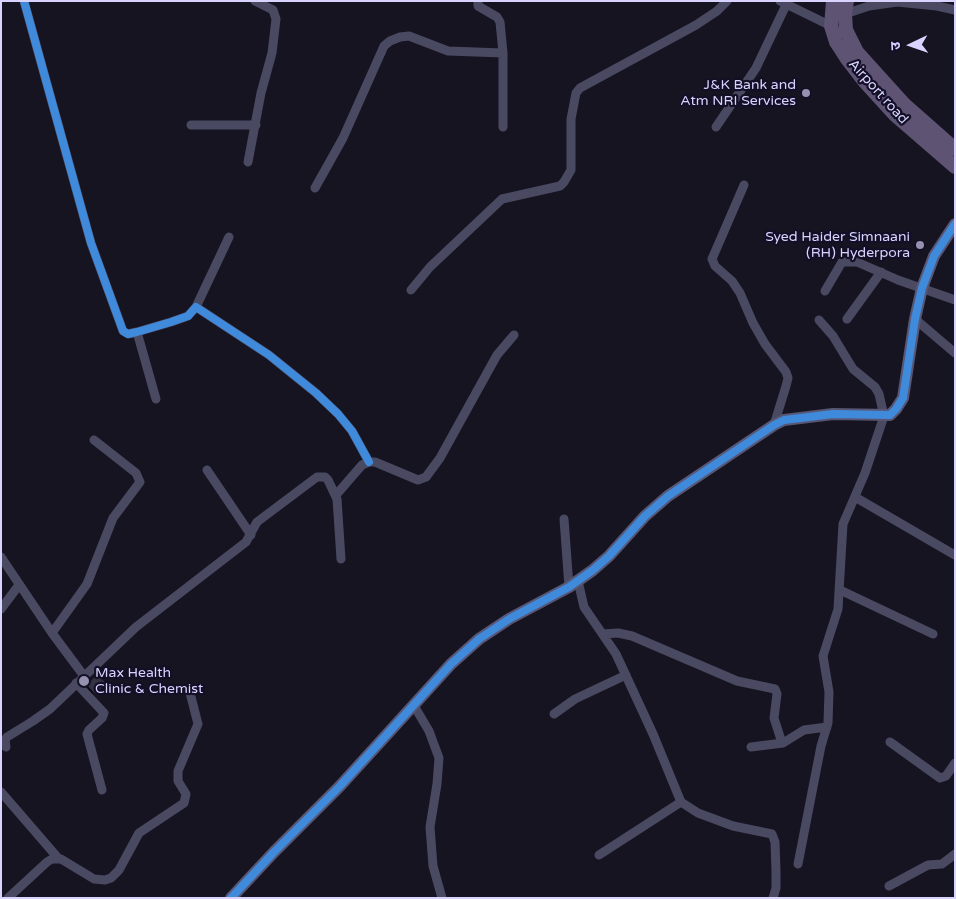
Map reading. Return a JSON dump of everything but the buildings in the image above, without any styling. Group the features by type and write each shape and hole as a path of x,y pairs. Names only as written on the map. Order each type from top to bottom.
{"main road":[{"name":"Airport road","path":"833,1 831,26 836,42 864,82 895,115 955,167"},
{"path":"846,8 846,30 851,42 876,74 904,104 955,149"}],"street":[{"path":"24,1 94,252 120,325 126,333 138,332 181,319 192,312 229,237"},
{"path":"248,162 261,93 272,53 276,19 273,10 254,1"},
{"path":"478,1 478,6 499,19 503,53 503,128"},
{"path":"410,290 430,267 502,199 560,186 564,182 571,170 571,119 576,93 580,88 696,25 727,1"},
{"path":"846,8 898,2 955,10"},
{"path":"716,127 756,68 783,3 831,26"},
{"path":"315,188 343,138 384,46 390,41 409,36 448,51 503,53"},
{"path":"191,125 256,125"},
{"path":"744,185 712,259 715,266 732,281 740,293 753,323 765,344 786,372 788,378 774,425"},
{"path":"231,898 274,852 347,780 450,664 509,619 573,584 609,556 657,505 784,420 832,414 890,415 903,398 915,318 922,288 934,256 955,224"},
{"path":"825,291 842,262 857,262 898,280 955,300"},
{"path":"847,320 880,272"},
{"path":"196,307 269,355 316,393 338,414 352,432 369,462"},
{"path":"915,318 955,353"},
{"path":"798,864 818,760 827,728 829,692 823,656 838,609 843,524 855,497 884,416 879,394 874,387 853,369 833,336 819,320"},
{"path":"138,332 156,399"},
{"path":"336,495 362,465 369,462 376,462 418,480 426,477 440,458 497,355 514,335"},
{"path":"52,633 87,584 113,518 140,482 136,473 94,440"},
{"path":"207,470 251,535"},
{"path":"6,746 5,740 7,737 42,715 136,627 228,557 246,542 258,522 317,477 325,477 336,495 341,559"},
{"path":"855,497 955,555"},
{"path":"564,519 573,584 584,607 616,654 681,802 698,813 732,826 772,834 775,842 776,871 776,888 773,898"},
{"path":"1,557 52,633 84,676"},
{"path":"1,610 19,585"},
{"path":"840,590 933,634"},
{"path":"604,634 618,633 632,636 737,681 775,689 777,694 774,718 782,743"},
{"path":"554,714 575,700 626,675"},
{"path":"76,683 104,713 102,718 87,734 102,790"},
{"path":"1,792 58,858 94,878 105,880 111,878 119,870 139,833 184,803 186,794 178,781 178,771 198,724 189,689"},
{"path":"413,704 434,741 439,758 430,827 433,866 442,898"},
{"path":"751,747 782,743 804,730 827,728"},
{"path":"890,742 940,778 946,776 955,763"},
{"path":"600,855 681,802"},
{"path":"889,886 928,865 942,864 955,854"},
{"path":"8,898 47,862 58,858"}],"cycle path":[{"path":"24,1 91,243 123,331 128,334 171,322 188,316 196,307 269,355 316,393 338,414 352,431 369,462"},
{"path":"231,898 340,786 451,664 479,639 509,619 569,587 593,570 609,556 645,516 668,496 784,420 833,414 890,415 903,398 915,319 922,288 934,256 955,224"}],"place":[{"name":"J&K Bank and Atm NRI Services","path":"806,93"},
{"name":"Syed Haider Simnaani (RH) Hyderpora","path":"920,245"},
{"name":"Max Health Clinic & Chemist","path":"84,681"}]}
